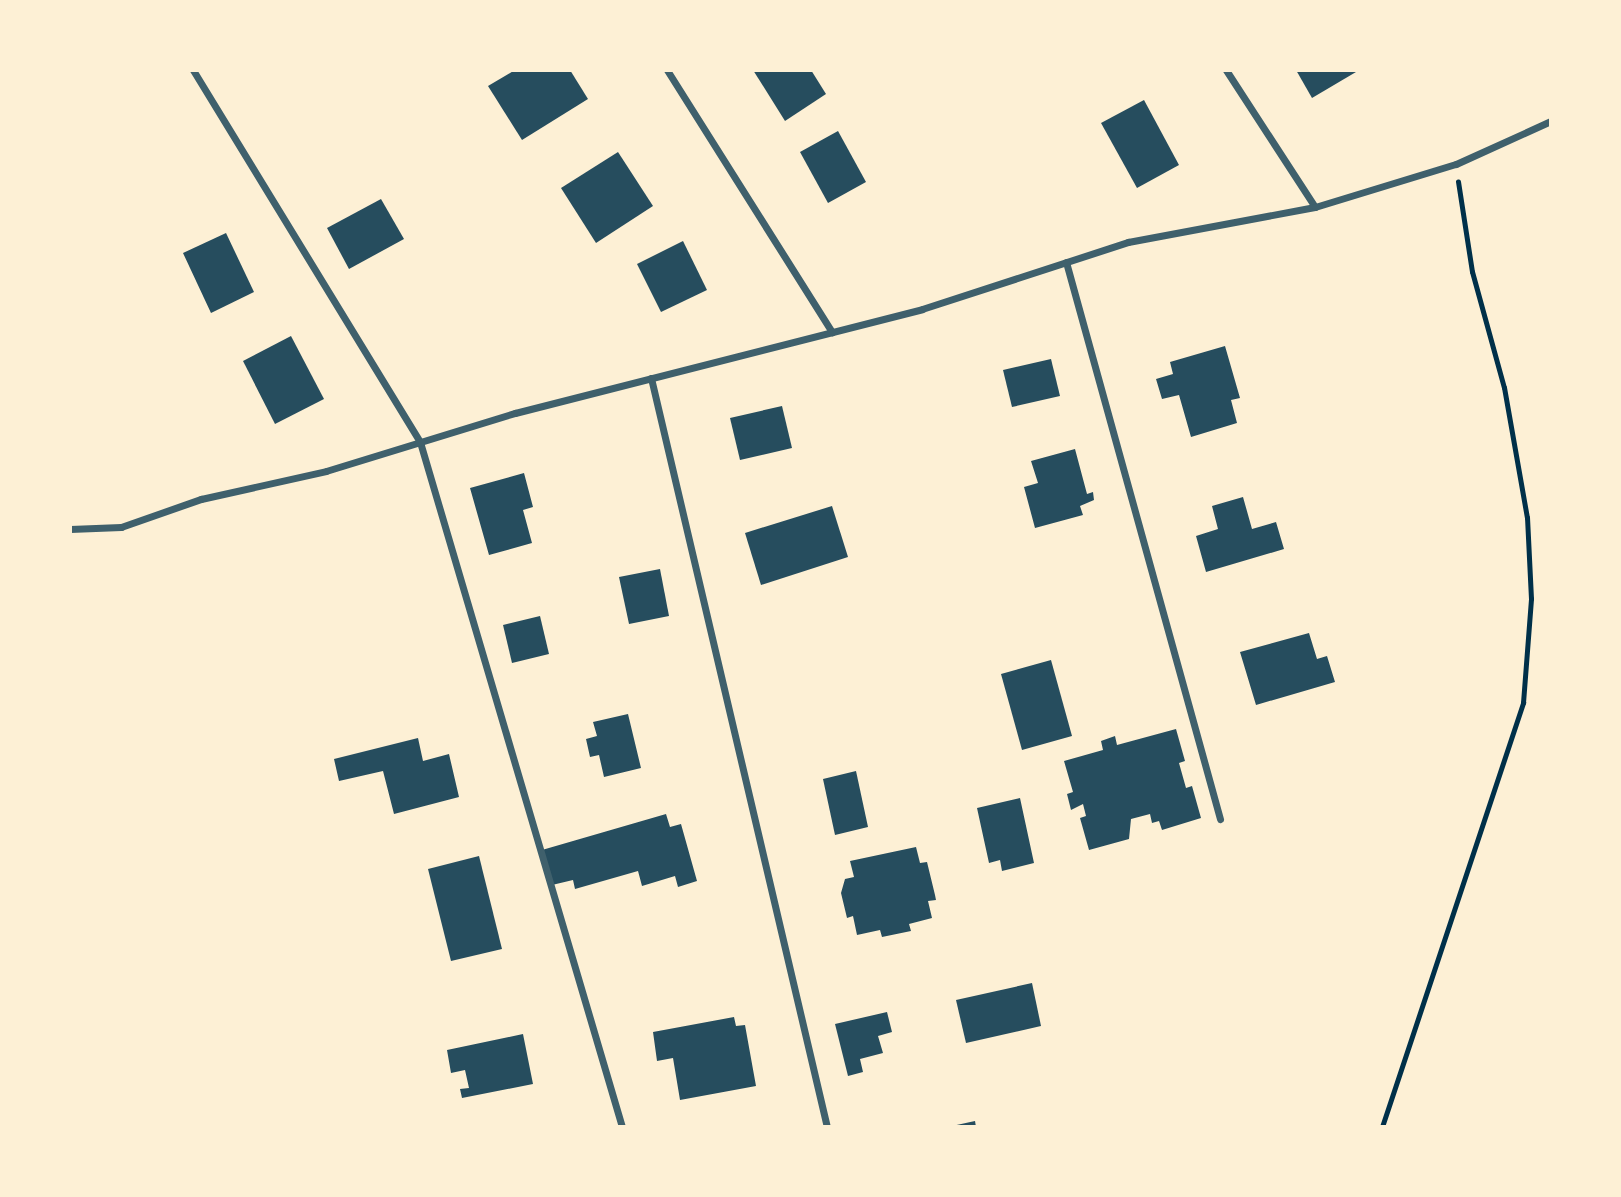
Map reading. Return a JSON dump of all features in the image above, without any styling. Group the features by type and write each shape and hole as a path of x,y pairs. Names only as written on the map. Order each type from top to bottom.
{"street":[{"path":"192,70 420,442 622,1127"},
{"path":"667,70 832,332"},
{"path":"1226,70 1315,207"},
{"path":"70,529 121,527 201,499 326,471 650,378 922,309 1128,242 1315,207 1456,164 1551,121"},
{"path":"1066,262 1220,819"},
{"path":"650,378 827,1127"}],"path":[{"path":"1382,1127 1523,703 1531,599 1527,518 1508,414 1472,272 1456,164"}],"building":[{"path":"515,70 570,70 588,99 522,140 488,86"},
{"path":"753,70 811,70 826,94 785,121"},
{"path":"1296,70 1355,70 1356,72 1312,98"},
{"path":"1144,100 1179,165 1137,188 1101,123"},
{"path":"838,131 866,182 828,203 800,152"},
{"path":"618,152 653,206 596,243 561,188"},
{"path":"381,199 404,239 349,269 327,228"},
{"path":"226,233 254,292 211,313 183,253"},
{"path":"683,241 707,290 661,312 637,264"},
{"path":"291,336 324,399 275,424 243,361"},
{"path":"1225,346 1240,398 1231,400 1237,423 1191,437 1179,395 1162,399 1156,379 1173,374 1170,362"},
{"path":"1051,359 1060,396 1012,407 1003,370"},
{"path":"782,406 792,448 740,460 730,418"},
{"path":"1075,449 1087,494 1093,492 1094,500 1080,506 1083,515 1035,528 1024,487 1038,483 1031,461"},
{"path":"524,473 533,507 523,510 532,543 489,555 470,488"},
{"path":"1243,497 1252,529 1276,522 1284,549 1206,572 1196,536 1218,529 1212,506"},
{"path":"832,506 848,557 761,585 745,533"},
{"path":"660,569 669,616 629,624 619,577"},
{"path":"540,616 549,654 512,663 503,625"},
{"path":"1309,633 1317,659 1327,656 1335,682 1256,705 1240,652"},
{"path":"1051,660 1072,736 1022,750 1001,674"},
{"path":"628,714 641,768 604,777 599,755 590,757 586,739 597,736 593,722"},
{"path":"1176,729 1185,761 1179,763 1186,788 1192,786 1201,818 1162,830 1159,821 1152,823 1150,814 1131,819 1129,839 1089,850 1080,818 1086,816 1083,804 1071,810 1067,794 1073,792 1064,761 1103,750 1101,741 1115,736 1117,745"},
{"path":"418,738 423,761 449,754 459,797 394,814 383,771 339,781 334,759"},
{"path":"856,771 868,827 835,835 823,779"},
{"path":"1020,798 1034,863 1002,871 1000,860 989,863 977,808"},
{"path":"666,814 670,827 681,824 697,881 678,887 675,876 642,886 638,871 575,889 573,880 552,885 542,850"},
{"path":"916,847 920,863 927,862 935,895 936,900 928,901 932,918 909,924 911,931 882,937 880,930 857,935 853,916 847,918 841,893 845,879 854,877 850,861"},
{"path":"479,856 502,949 451,961 428,869"},
{"path":"1032,983 1041,1026 966,1043 956,1000"},
{"path":"887,1012 892,1032 878,1036 883,1053 860,1059 863,1072 848,1076 835,1024"},
{"path":"734,1017 736,1026 745,1025 756,1086 680,1100 673,1058 657,1061 653,1032"},
{"path":"523,1034 533,1084 462,1098 460,1089 469,1088 465,1070 451,1073 447,1050"},
{"path":"975,1121 976,1127 952,1127 952,1126"}]}
